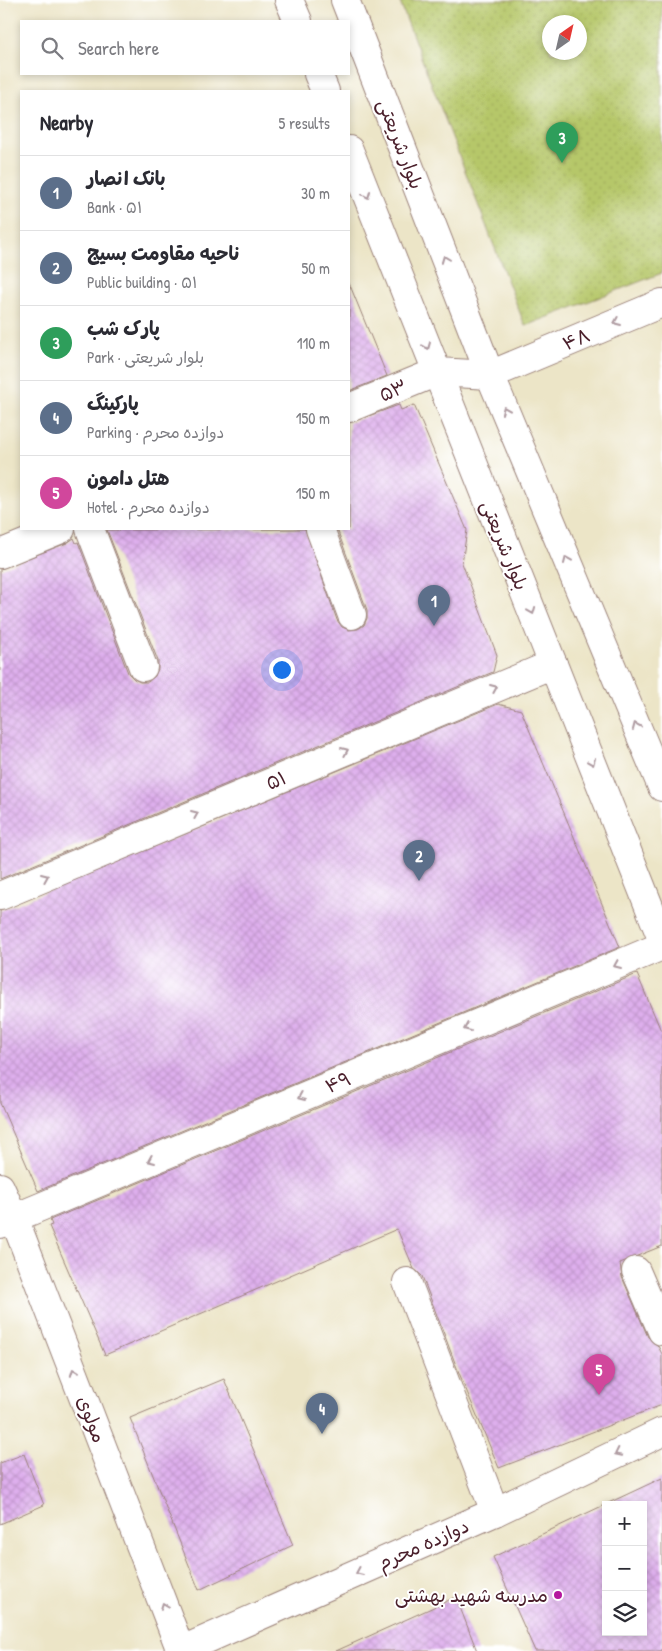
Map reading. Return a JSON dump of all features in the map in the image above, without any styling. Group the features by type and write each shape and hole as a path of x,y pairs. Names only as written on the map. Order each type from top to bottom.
{"main road":[{"path":"289,0 298,20"},
{"name":"بلوار شریعتی","path":"345,0 490,375 662,788"},
{"path":"318,75 326,90"},
{"name":"بلوار شریعتی","path":"350,153 662,939"},
{"name":"۴۸","path":"490,375 662,303"},
{"path":"437,372 490,375"},
{"name":"۵۳","path":"350,408 437,372"},
{"path":"0,554 58,530"},
{"path":"90,530 143,667"},
{"path":"320,530 352,615"},
{"name":"۵۱","path":"0,896 553,664"},
{"name":"۴۹","path":"7,1221 662,946"},
{"name":"مولوی","path":"0,1187 7,1221 181,1651"},
{"path":"636,1271 662,1331"},
{"path":"407,1282 495,1512"},
{"name":"دوازده محرم","path":"181,1651 495,1512 662,1432"}],"green space":[{"path":"399,0 662,0 662,273 525,326"}],"building":[{"path":"350,285 387,376 350,391"},
{"path":"399,405 401,410 414,405 467,530 462,563 497,655 493,672 0,879 0,569 67,543 74,538 76,543 78,542 128,673 140,682 148,682 155,676 158,669 158,661 107,530 305,530 337,620 342,627 349,630 358,629 364,625 367,618 367,610 337,530 350,530 350,423"},
{"path":"498,704 521,710 620,947 38,1191 0,1103 0,911"},
{"path":"637,974 662,1033 662,1246 620,1263 622,1277 648,1337 658,1346 662,1354 662,1405 499,1468 457,1368 422,1276 414,1269 397,1229 105,1355 49,1226 52,1225 50,1220"},
{"path":"224,1379 293,1545 199,1590 130,1418"},
{"path":"24,1454 44,1505 0,1524 0,1463"},
{"name":"مدرسه شهید بهشتی","path":"662,1478 662,1651 535,1651 493,1557 602,1506 602,1636 647,1636 647,1501 613,1501"},
{"path":"456,1597 477,1651 336,1651"}],"place":[{"name":"پارک شب","path":"562,163"},
{"name":"بانک انصار","path":"434,626"},
{"name":"ناحیه مقاومت بسیج","path":"419,881"},
{"name":"هتل دامون","path":"599,1395"},
{"name":"پارکینگ","path":"322,1434"},
{"name":"مدرسه شهید بهشتی","path":"558,1595"}]}
